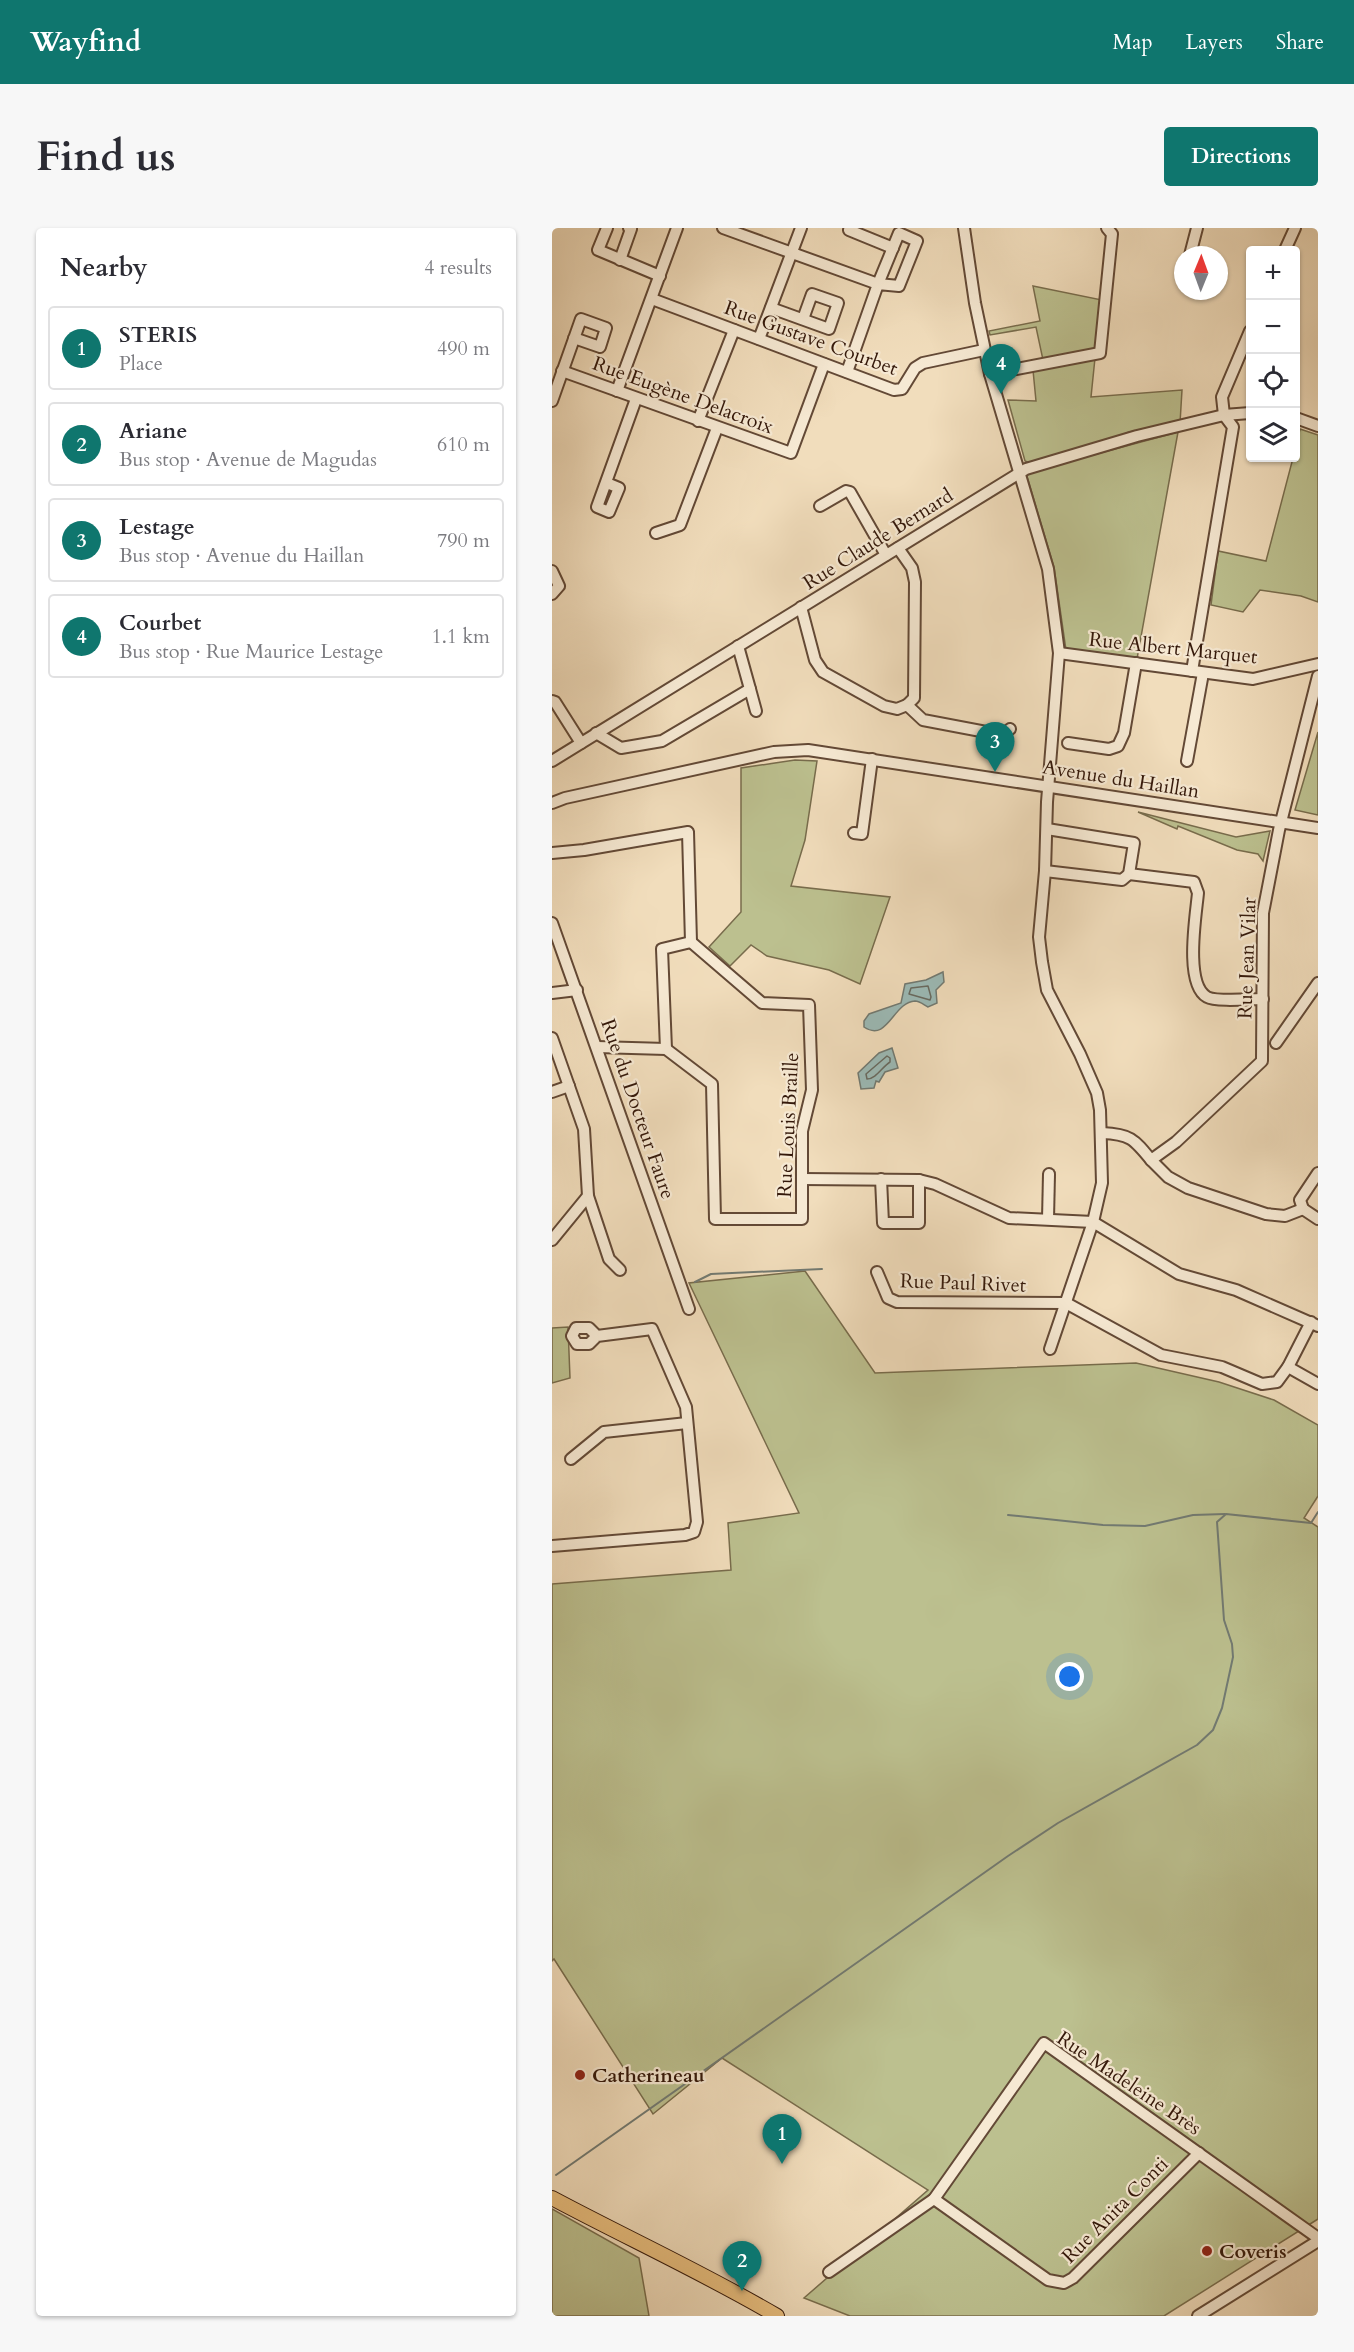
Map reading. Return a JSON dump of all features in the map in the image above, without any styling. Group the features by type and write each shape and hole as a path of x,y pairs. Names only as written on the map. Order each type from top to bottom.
{"main road":[{"path":"552,2198 764,2316"},
{"path":"604,2226 636,2239 777,2316"}],"street":[{"path":"607,228 598,250 660,276"},
{"path":"620,260 629,228"},
{"path":"617,391 677,228"},
{"path":"723,228 878,284 899,286 917,241 899,233 878,284 847,372"},
{"path":"759,339 801,228"},
{"path":"964,228 967,261 984,350 1048,569 1059,653 1048,786 1040,937 1047,990 1080,1054 1097,1094 1102,1133 1102,1183 1093,1221 1050,1349"},
{"path":"990,374 1100,353 1112,234 1107,228"},
{"path":"1192,246 1197,228"},
{"path":"1287,246 1294,228"},
{"path":"849,230 893,248"},
{"name":"Rue Gustave Courbet","path":"652,299 894,390 902,389 915,368 923,363 984,350"},
{"path":"771,308 803,319"},
{"path":"698,421 734,330"},
{"name":"Rue Eugène Delacroix","path":"552,401 574,338"},
{"path":"1187,761 1233,427 1224,415 1222,397 1246,342"},
{"name":"Rue Eugène Delacroix","path":"562,371 791,453 824,364"},
{"path":"607,483 636,399"},
{"name":"Rue Claude Bernard","path":"552,761 1026,469 1137,436 1224,415 1246,413"},
{"path":"1300,419 1317,422"},
{"path":"656,533 680,525 717,428"},
{"path":"820,506 846,491 850,492 886,555"},
{"path":"801,607 815,660 823,672 884,706 897,709 907,705 914,698 915,582 912,568 898,548"},
{"path":"552,571 559,586 552,594"},
{"path":"738,646 756,711"},
{"name":"Rue Albert Marquet","path":"1059,653 1252,679 1318,664"},
{"path":"1068,743 1109,749 1118,746 1124,733 1136,663"},
{"name":"Rue Jean Vilar","path":"1152,1160 1176,1142 1262,1061 1263,913 1282,822 1318,676"},
{"path":"596,734 621,748 662,741 750,689"},
{"path":"552,701 555,702 581,743"},
{"path":"907,705 923,720 1002,735 1010,729"},
{"name":"Avenue du Haillan","path":"552,800 781,751 808,750 1318,828"},
{"path":"854,833 862,834 872,759"},
{"path":"1045,871 1122,880 1129,874 1134,843 1047,829"},
{"path":"552,853 584,850 688,832 691,942 662,949 666,1049 597,1047"},
{"path":"1129,874 1194,882 1198,893 1192,962 1201,991 1209,998 1263,999"},
{"name":"Rue du Docteur Faure","path":"552,923 578,990 689,1309"},
{"name":"Rue Louis Braille","path":"666,1049 712,1084 715,1219 802,1219 802,1131 812,1090 809,1005 762,1003 691,942"},
{"path":"1276,1043 1318,983"},
{"path":"552,993 578,990"},
{"path":"552,1038 584,1129 588,1196 609,1259 620,1270"},
{"path":"552,1092 569,1086"},
{"path":"1102,1133 1122,1134 1133,1140 1168,1177 1188,1188 1266,1214 1285,1216 1303,1209"},
{"path":"1318,1173 1300,1200 1303,1209 1318,1219"},
{"path":"1048,1219 1049,1174"},
{"path":"802,1179 919,1180 935,1184 1009,1218 1093,1221 1179,1274 1236,1290 1314,1324 1277,1382 1262,1384 1222,1367 1161,1356 1066,1303"},
{"path":"880,1179 883,1223 919,1222 919,1180"},
{"path":"552,1240 588,1196"},
{"name":"Rue Paul Rivet","path":"876,1272 888,1298 897,1302 1066,1303"},
{"path":"552,1546 694,1532 698,1522 686,1407 652,1329 597,1336"},
{"path":"1288,1368 1318,1384"},
{"path":"571,1459 604,1432 687,1424"},
{"name":"Rue Madeleine Brès","path":"934,2199 1044,2043 1318,2240"},
{"name":"Rue Anita Conti","path":"934,2199 1048,2280 1064,2283 1073,2278 1199,2153"},
{"path":"829,2272 934,2199"},
{"path":"1198,2316 1318,2240"}],"green space":[{"path":"1033,286 1102,300 1096,350 1043,360 1036,327 990,335 989,331 1040,321"},
{"path":"1095,358 1091,397 1182,390 1180,423 1129,432 1090,448 1030,463 1025,461 1008,400 1036,401 1033,370"},
{"path":"1300,429 1318,435 1318,602 1301,596 1260,590 1243,612 1211,605 1218,551 1266,561 1292,462 1300,462"},
{"path":"1178,432 1137,659 1066,650 1054,567 1026,473"},
{"path":"1318,732 1318,815 1295,810"},
{"path":"795,760 817,761 805,840 791,886 890,897 860,984 829,970 767,956 751,945 730,966 709,947 741,912 741,768"},
{"path":"1138,812 1236,837 1270,831 1263,861 1258,854 1237,850 1178,826 1177,829"},
{"path":"805,1271 875,1373 1136,1363 1219,1382 1274,1400 1318,1425 1318,1496 1304,1518 1318,1527 1318,2219 1164,2316 850,2316 804,2298 928,2190 722,2058 653,2114 554,1959 552,1961 552,1584 731,1570 728,1523 799,1513 689,1283"},
{"path":"568,1327 570,1378 552,1383 552,1328"},
{"path":"552,2209 639,2258 649,2316 552,2316"}],"water":[{"path":"943,972 944,982 936,990 937,1003 928,1007 917,1001 907,1003 879,1030 872,1031 864,1027 864,1021 869,1014 901,1003 905,984 926,980"},
{"path":"892,1048 898,1068 885,1072 879,1082 876,1081 874,1088 861,1089 858,1073 879,1053"}],"waterway":[{"path":"695,1282 711,1274 822,1269"},
{"path":"556,2175 1008,1856 1058,1823 1197,1745 1213,1730 1222,1708 1233,1657 1232,1644 1224,1620 1217,1522 1226,1514 1311,1523 1318,1512"},
{"path":"1008,1515 1103,1525 1145,1526 1193,1515 1225,1514"}],"place":[{"name":"Courbet","path":"1001,394"},
{"name":"Lestage","path":"995,772"},
{"name":"Catherineau","path":"580,2075"},
{"name":"STERIS","path":"782,2164"},
{"name":"Coveris","path":"1207,2251"},
{"name":"Ariane","path":"742,2291"}]}
